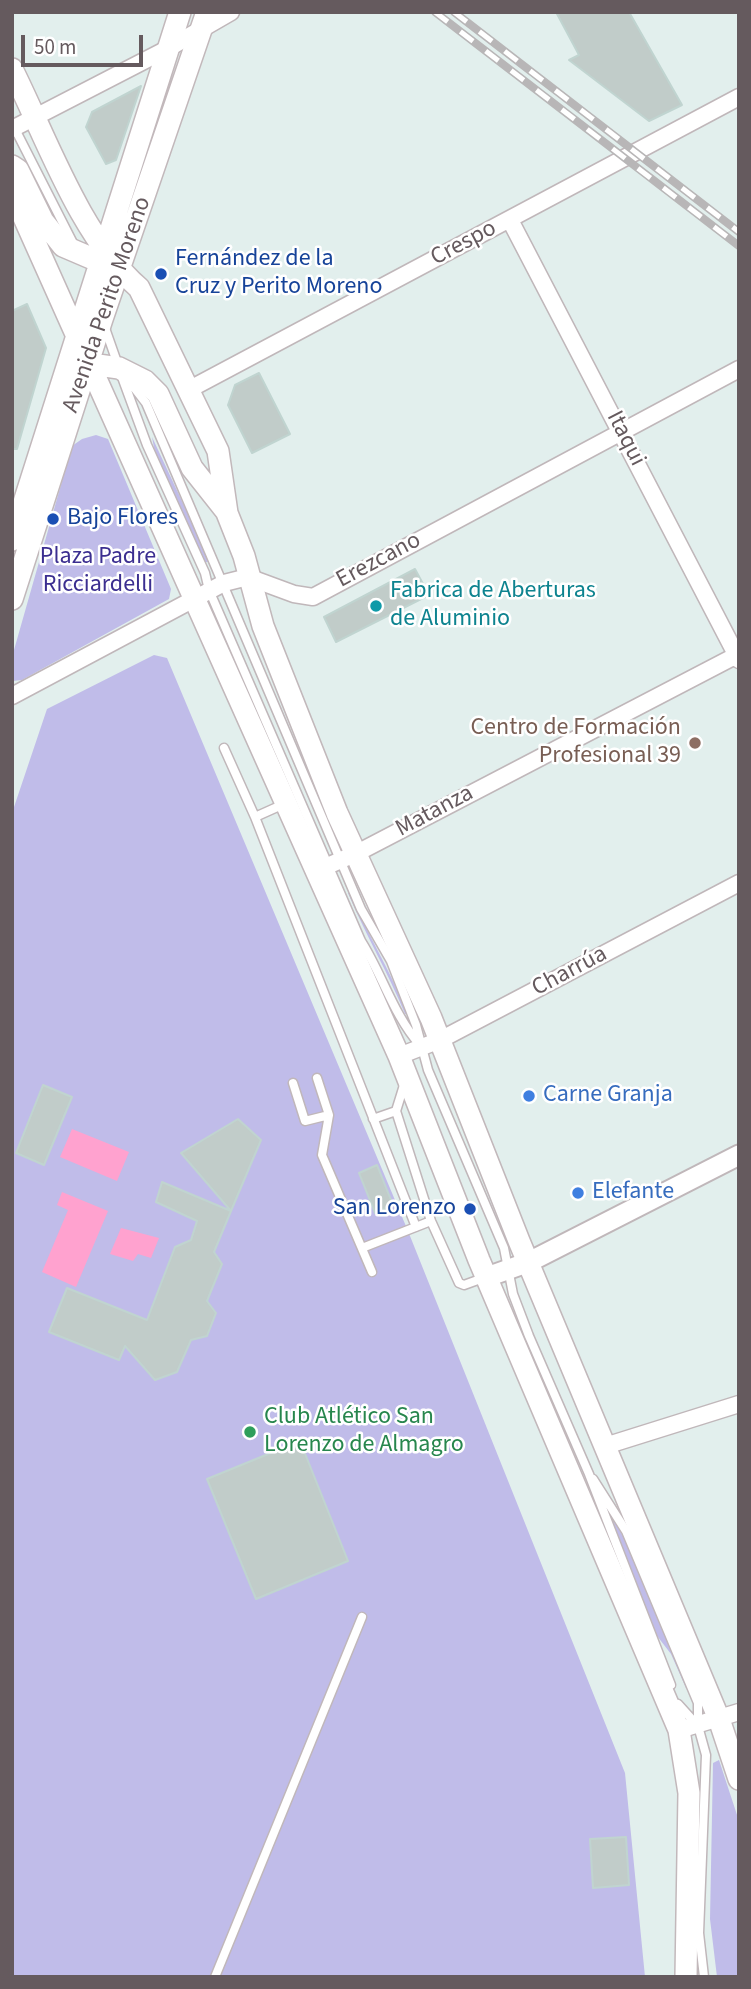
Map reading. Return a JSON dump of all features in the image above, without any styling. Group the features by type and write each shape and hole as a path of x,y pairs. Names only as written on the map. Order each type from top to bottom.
{"main road":[{"name":"Avenida Perito Moreno","path":"77,336 91,266 180,12"},
{"name":"Avenida Perito Moreno","path":"12,540 79,362 102,319 121,271 204,20"},
{"path":"12,69 34,117 91,266"},
{"path":"12,166 43,220 63,246 91,266 121,271 139,288 218,451 228,513 264,626 337,813 336,862 399,1056 497,1273 689,1728 685,1977"},
{"path":"12,191 77,336 79,362 210,590 287,802 336,862 431,1044 529,1262 605,1446 729,1715 739,1779"},
{"name":"Avenida Perito Moreno","path":"12,598 79,362"},
{"path":"79,362 119,368 145,381 158,394 192,468 228,513"}],"street":[{"path":"13,127 167,49 204,20 231,12"},
{"name":"Crespo","path":"190,389 739,97"},
{"name":"Itaqui","path":"510,220 738,656"},
{"name":"Erezcano","path":"248,577 295,594 313,597 739,369"},
{"path":"12,696 210,590 248,577"},
{"name":"Matanza","path":"336,862 738,656"},
{"name":"Charrúa","path":"399,1056 431,1044 739,883"},
{"path":"497,1273 529,1262 739,1155"},
{"path":"605,1446 739,1404"},
{"path":"689,1728 729,1715"}],"lane":[{"path":"13,127 91,266 102,319 147,445 205,573 210,590 336,862 391,961 431,1044 428,1070 504,1248 497,1273 529,1336 589,1474 680,1708 706,1755 699,1933 704,1977"},
{"path":"119,368 146,402 210,590 336,862 361,941 382,974 406,1029 431,1044"},
{"path":"224,748 255,817 416,1227"},
{"path":"255,817 287,802"},
{"path":"336,862 359,879 375,933"},
{"path":"408,1077 396,1111 431,1221 458,1283 464,1285 497,1273"},
{"path":"317,1078 329,1115 321,1155 372,1272"},
{"path":"293,1083 305,1121 329,1115"},
{"path":"373,1119 396,1111"},
{"path":"362,1248 431,1221"},
{"path":"589,1474 626,1531 695,1690 698,1703 689,1728"},
{"path":"215,1977 362,1617"},
{"path":"695,1690 729,1715"}],"green space":[{"name":"Plaza Padre Ricciardelli","path":"96,435 108,439 171,589 169,599 22,680 12,681 12,657 72,446 82,439"},
{"path":"152,437 210,561 204,563 156,458"},
{"name":"Club Atlético San Lorenzo de Almagro","path":"154,655 167,658 408,1231 625,1773 645,1977 12,1977 12,813 47,709"},
{"path":"350,892 408,1014 405,1014 348,893"},
{"path":"598,1490 624,1538 688,1687 686,1688 671,1654 654,1632"},
{"path":"719,1760 739,1821 739,1977 717,1977 710,1919 713,1763"}],"shaded area":[{"path":"72,1129 129,1152 117,1181 60,1157"},
{"path":"62,1192 108,1211 76,1287 42,1272 68,1210 57,1205"},
{"path":"121,1228 159,1238 151,1258 138,1254 133,1261 110,1254"}],"building":[{"path":"556,12 629,12 682,105 649,121 569,60 579,55"},
{"path":"141,86 116,160 106,164 86,127 92,112"},
{"path":"27,304 46,348 17,449 12,449 12,311"},
{"path":"259,373 290,434 252,453 228,405 235,385"},
{"name":"Fabrica de Aberturas de Aluminio","path":"415,569 429,595 336,642 324,617"},
{"path":"43,1085 72,1097 44,1165 16,1153"},
{"path":"238,1119 261,1140 231,1211 181,1153"},
{"path":"377,1165 393,1205 375,1213 359,1173"},
{"path":"162,1182 231,1211 214,1252 222,1264 207,1301 216,1313 207,1336 191,1340 177,1372 155,1380 125,1346 119,1360 49,1332 67,1288 147,1320 175,1247 191,1240 197,1221 156,1202"},
{"path":"300,1441 348,1561 256,1599 207,1479"},
{"path":"626,1837 629,1885 593,1888 590,1839"}],"railway":[{"path":"435,12 739,246"},
{"path":"454,12 739,232"}],"place":[{"name":"Fernández de la Cruz y Perito Moreno","path":"161,274"},
{"name":"Bajo Flores","path":"53,519"},
{"name":"Fabrica de Aberturas de Aluminio","path":"376,606"},
{"name":"Centro de Formación Profesional 39","path":"695,743"},
{"name":"Carne Granja","path":"529,1096"},
{"name":"Elefante","path":"578,1193"},
{"name":"San Lorenzo","path":"470,1209"},
{"name":"Club Atlético San Lorenzo de Almagro","path":"250,1432"}]}
